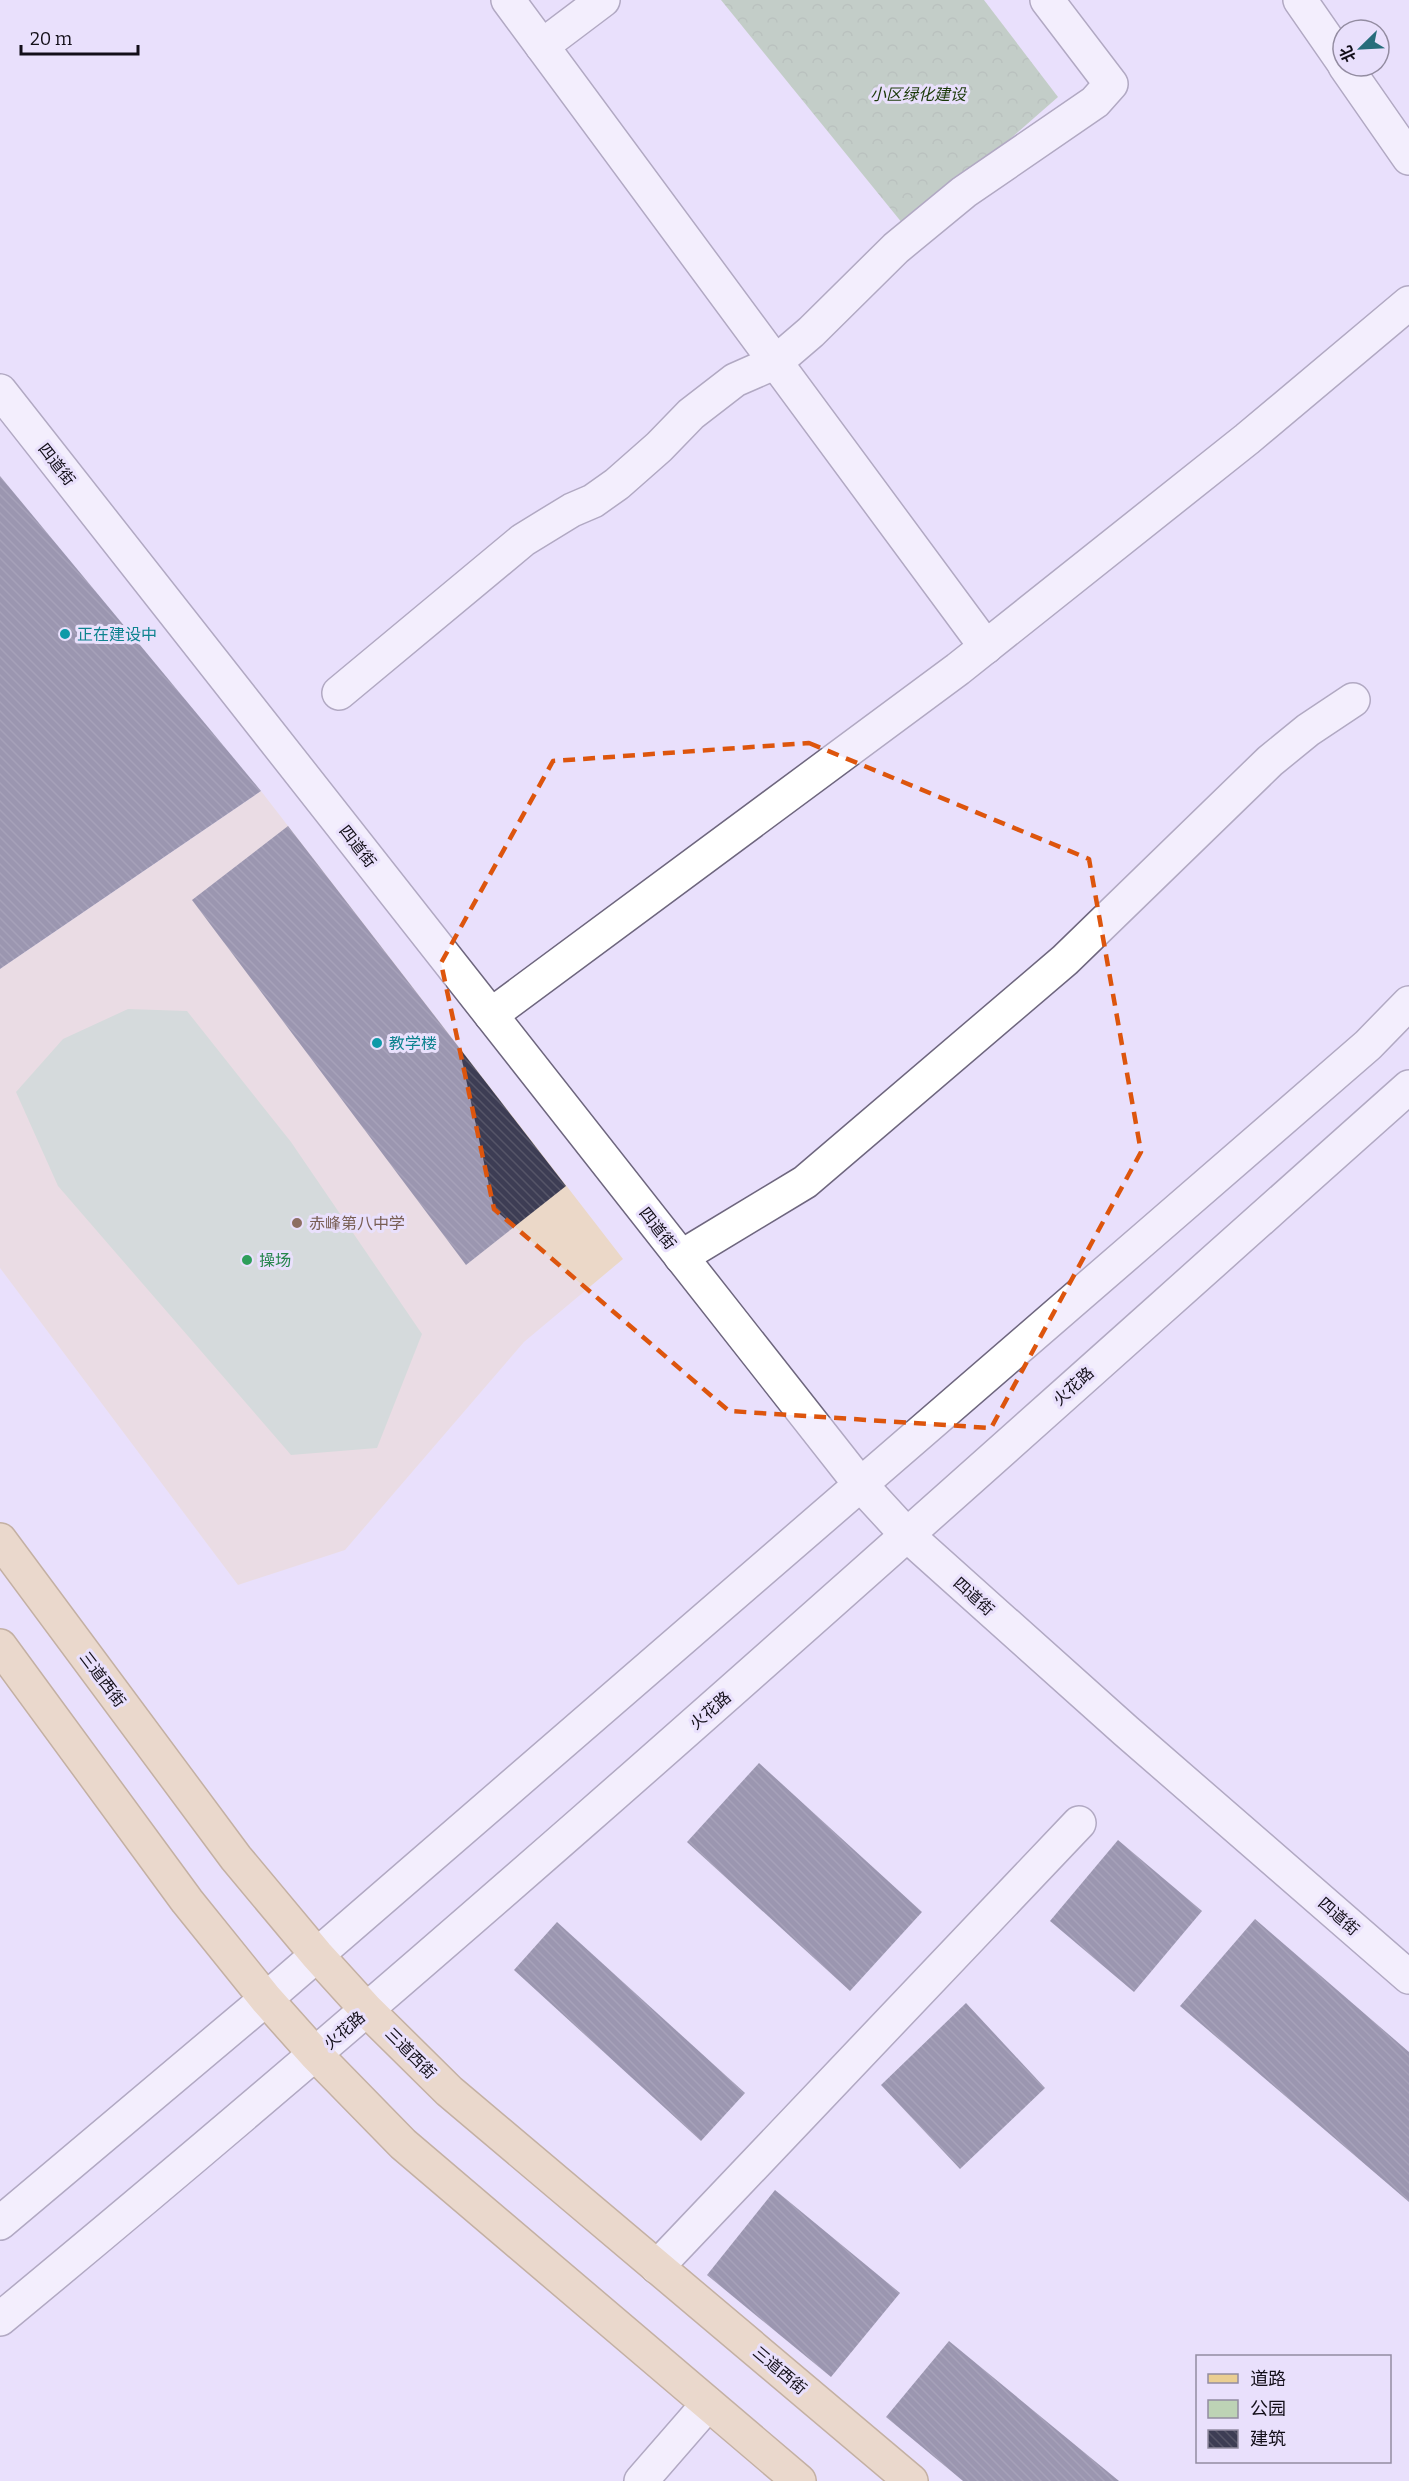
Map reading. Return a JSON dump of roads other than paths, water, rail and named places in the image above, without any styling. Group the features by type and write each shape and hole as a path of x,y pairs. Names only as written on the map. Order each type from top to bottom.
{"main road":[{"name":"三道西街","path":"0,1540 236,1858 316,1955 367,2010 450,2091 911,2481"},
{"path":"0,1646 187,1901 266,1999 316,2055 403,2144 799,2481"}],"street":[{"path":"508,0 987,647"},
{"path":"542,46 603,0"},
{"path":"339,693 523,540 572,510 592,501 617,484 659,447 691,414 735,380 776,362 811,332 896,248 964,192 1095,102 1111,84 1047,0"},
{"path":"1300,0 1331,45"},
{"path":"1354,78 1409,158"},
{"path":"491,1015 987,647 1247,439 1409,303"},
{"name":"四道街","path":"0,392 860,1484 906,1534 1126,1731 1409,1977"},
{"path":"681,1257 805,1182 1065,960 1270,761 1308,730 1353,699"},
{"path":"0,2223 266,1999 1360,1053 1409,1004"},
{"name":"火花路","path":"0,2319 205,2151 316,2055 782,1647 1409,1087"},
{"path":"657,2267 1079,1823"},
{"path":"641,2481 708,2404"}],"place":[{"name":"正在建设中","path":"65,634"},
{"name":"教学楼","path":"377,1043"},
{"name":"赤峰第八中学","path":"297,1223"},
{"name":"操场","path":"247,1260"}],"park label":[{"name":"小区绿化建设","path":"918,94"}]}
